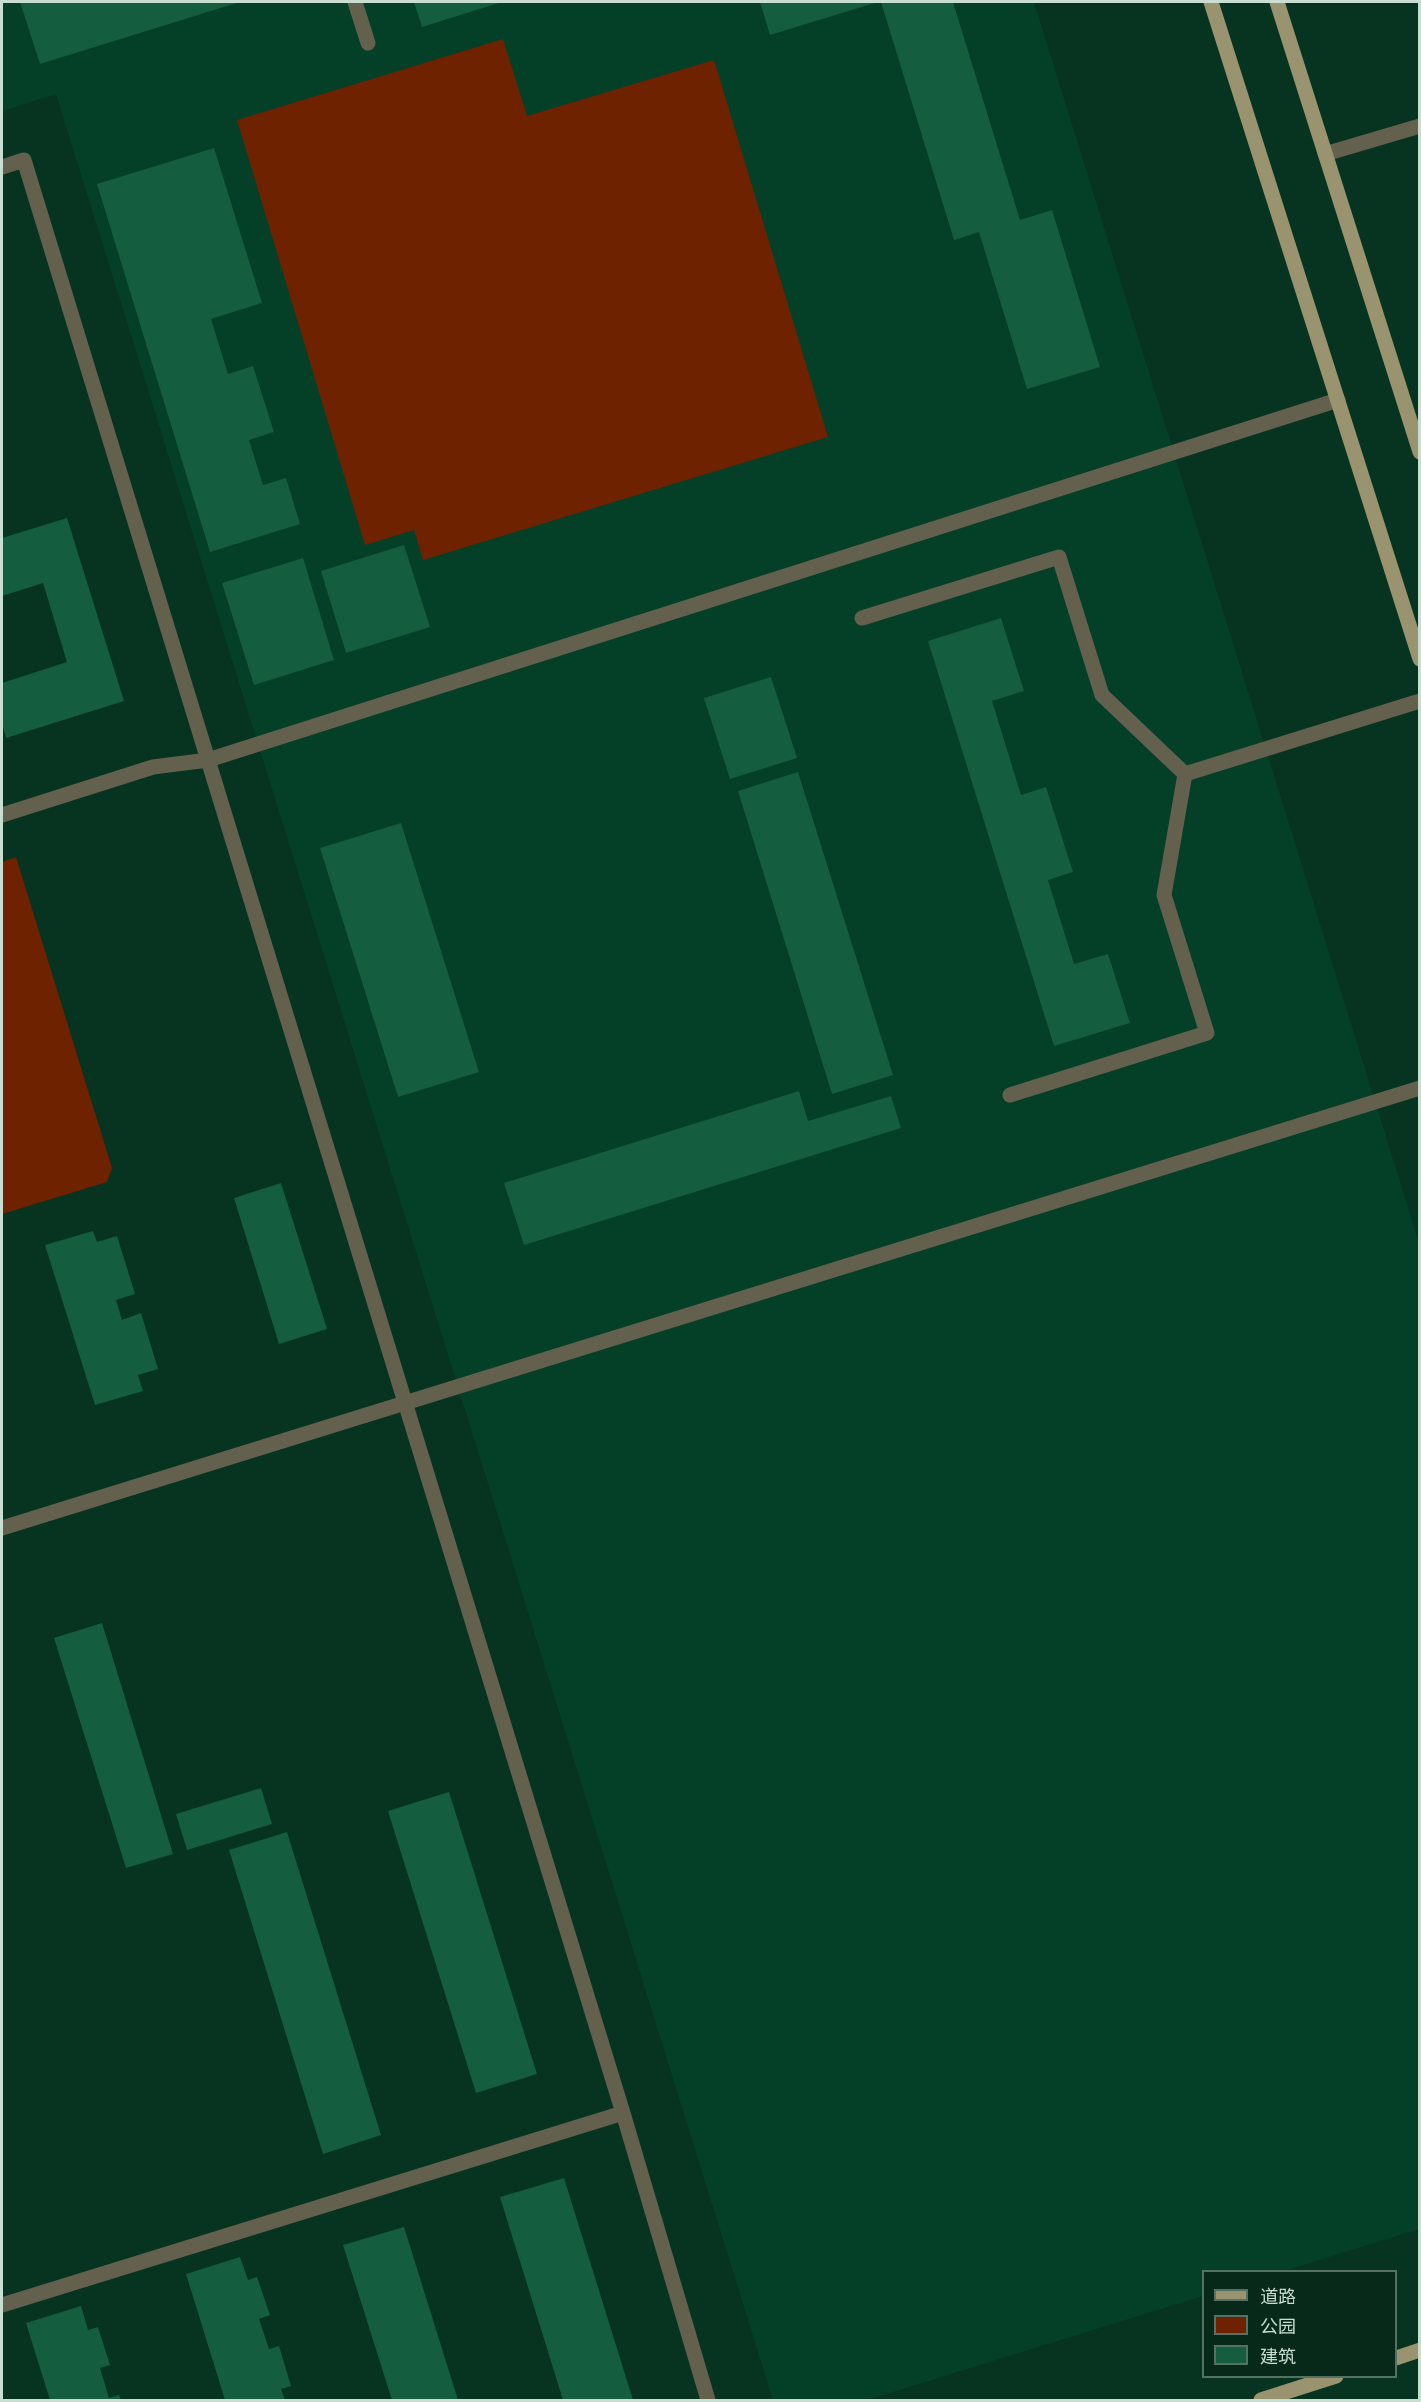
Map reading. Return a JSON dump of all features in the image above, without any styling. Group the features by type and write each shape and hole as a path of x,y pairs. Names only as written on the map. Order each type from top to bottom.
{"main road":[{"path":"1211,2 1419,659"},
{"path":"1277,2 1419,452"},
{"path":"1397,2357 1419,2350"},
{"path":"1261,2400 1330,2378"}],"lane":[{"path":"355,2 368,43"},
{"path":"1325,154 1419,126"},
{"path":"2,167 24,160 623,2113 708,2400"},
{"path":"2,815 153,767 208,760 1338,400"},
{"path":"862,618 1059,557 1102,695 1185,774"},
{"path":"1185,774 1419,701"},
{"path":"1010,1095 1207,1033 1164,895 1185,774"},
{"path":"2,1528 1419,1088"},
{"path":"2,2306 623,2113"}],"shaded area":[{"path":"2,2 1034,2 1419,1243 1419,2229 1287,2270 1202,2270 1202,2296 867,2400 773,2400 56,94 2,111"}],"green space":[{"path":"503,39 527,116 714,60 828,437 423,560 414,530 365,545 237,120"},
{"path":"16,857 112,1168 107,1182 2,1214 2,862"}],"building":[{"path":"20,2 240,2 40,64"},
{"path":"414,2 502,2 422,27"},
{"path":"760,2 878,2 770,35"},
{"path":"881,2 953,2 1020,220 1052,210 1100,367 1027,389 979,232 954,240"},
{"path":"214,148 262,303 211,319 228,374 253,366 274,432 249,440 263,485 286,478 300,524 210,552 97,184"},
{"path":"67,518 124,701 6,738 2,723 2,683 67,662 43,583 2,596 2,538"},
{"path":"404,545 430,627 346,653 321,571"},
{"path":"303,558 334,660 254,685 222,583"},
{"path":"1001,618 1024,691 992,701 1021,795 1046,787 1073,872 1048,880 1074,964 1108,954 1130,1023 1054,1046 928,641"},
{"path":"771,677 797,758 730,779 704,698"},
{"path":"798,772 893,1075 832,1094 738,791"},
{"path":"401,823 479,1072 398,1097 320,848"},
{"path":"799,1091 808,1121 891,1096 901,1128 524,1245 504,1183"},
{"path":"281,1183 327,1329 279,1344 234,1198"},
{"path":"93,1231 97,1242 117,1236 135,1294 116,1300 122,1320 141,1313 158,1369 138,1375 143,1391 95,1405 45,1245"},
{"path":"102,1623 173,1854 126,1868 54,1638"},
{"path":"261,1788 272,1824 187,1850 176,1814"},
{"path":"449,1792 537,2074 476,2093 388,1811"},
{"path":"287,1832 381,2135 323,2154 229,1850"},
{"path":"564,2178 633,2400 563,2400 500,2197"},
{"path":"404,2227 458,2400 392,2400 343,2245"},
{"path":"240,2257 248,2280 257,2277 270,2315 259,2319 269,2349 279,2346 291,2386 281,2389 285,2400 225,2400 186,2274"},
{"path":"81,2306 88,2330 98,2327 110,2365 100,2368 109,2398 119,2395 121,2400 50,2400 26,2323"}]}
